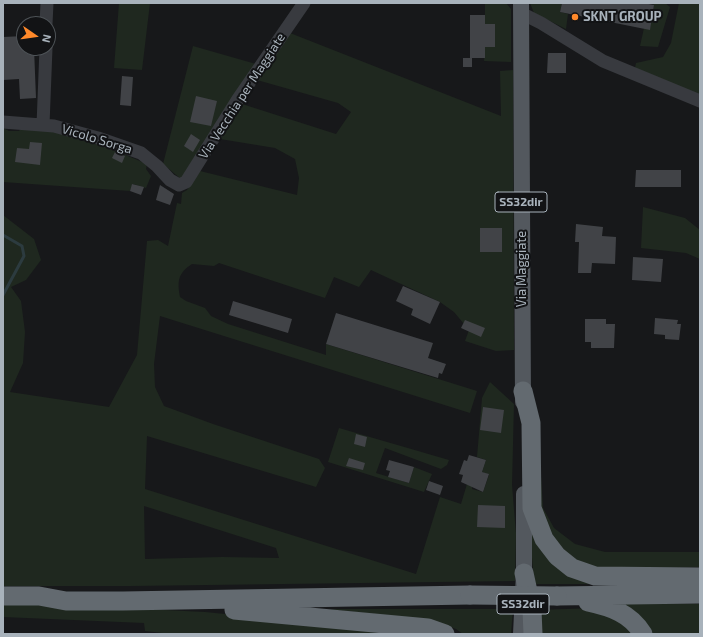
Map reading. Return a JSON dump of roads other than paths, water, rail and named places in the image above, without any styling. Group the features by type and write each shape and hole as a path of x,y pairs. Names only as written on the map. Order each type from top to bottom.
{"highway":[{"path":"523,391 531,423 532,508 544,539 557,556 572,568 595,576 700,577"},
{"path":"524,573 532,610 533,634"},
{"path":"3,596 39,596 66,601 123,601 470,595 557,596 700,594"},
{"path":"557,596 616,609 629,617 643,634"},
{"path":"123,601 332,618 428,628 445,634"}],"main road":[{"name":"Via Maggiate","path":"521,8 525,526 524,573"},
{"name":"SS32dir","path":"521,634 524,573"}],"street":[{"path":"46,16 47,3"},
{"name":"Via Vecchia per Maggiate","path":"179,185 186,182 298,5"},
{"name":"Via Maggiate","path":"521,8 541,23 603,61 700,102"},
{"path":"43,125 46,56"},
{"name":"Vicolo Sorga","path":"3,122 54,126 98,138 141,153 157,166 170,180 179,185"}],"waterway":[{"path":"3,235 22,246 24,256 3,295"}],"place":[{"name":"SKNT GROUP","path":"575,17"}]}
